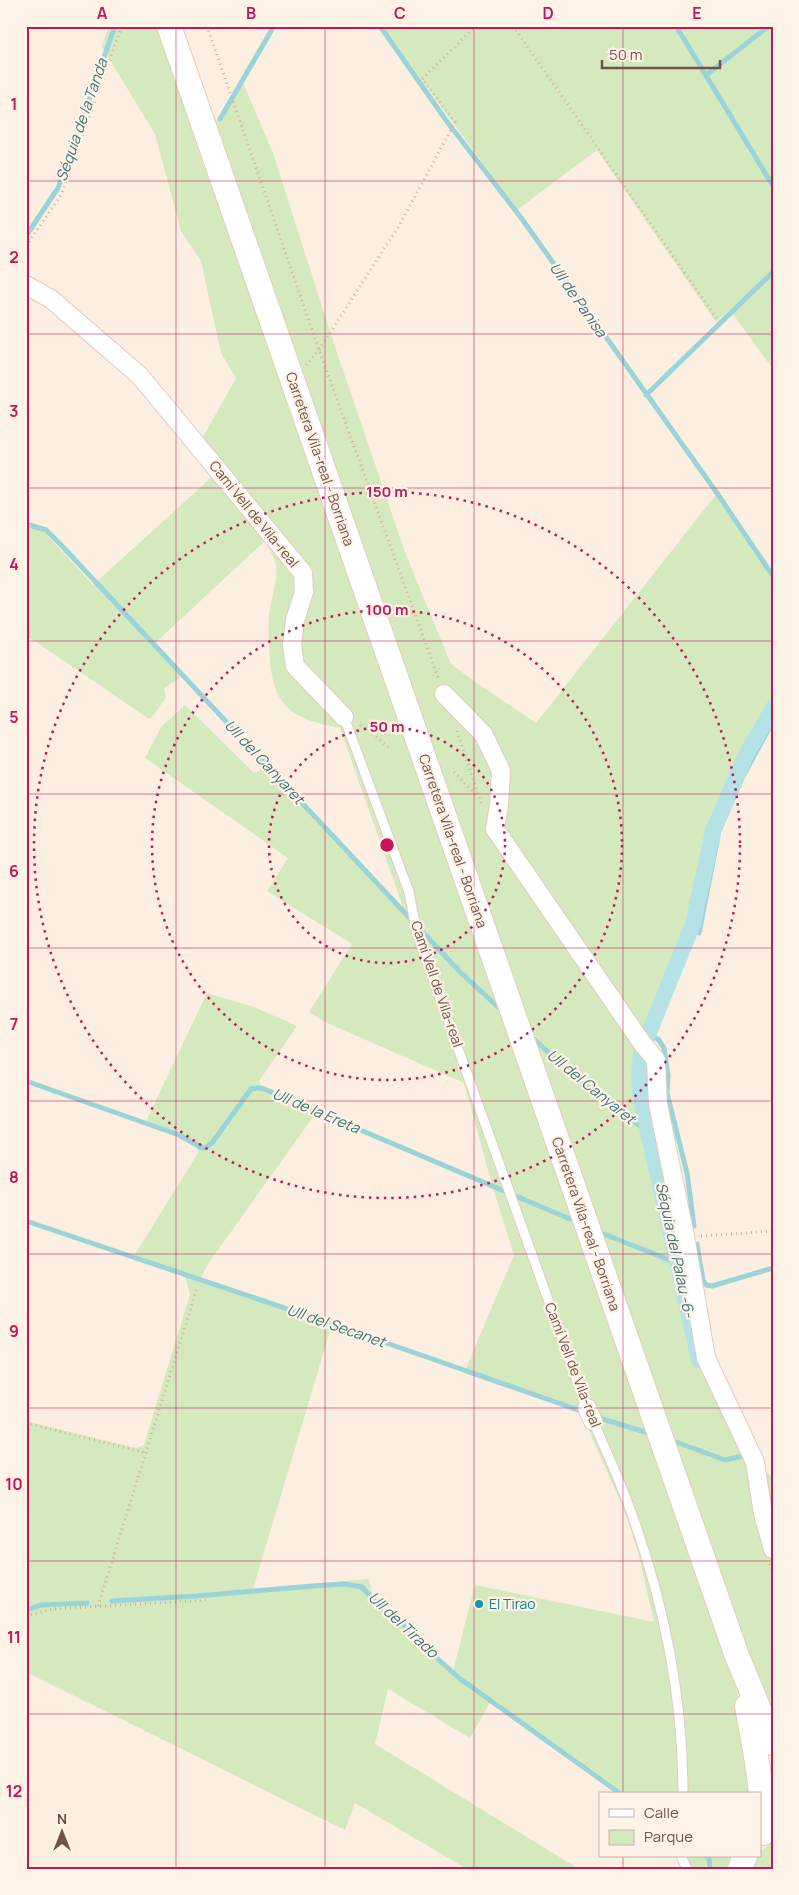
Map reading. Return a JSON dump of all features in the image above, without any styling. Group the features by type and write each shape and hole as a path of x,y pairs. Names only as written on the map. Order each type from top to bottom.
{"main road":[{"name":"Carretera Vila-real - Borriana","path":"169,26 737,1656 773,1743"},
{"name":"Carretera Vila-real - Borriana","path":"737,1656 760,1775 765,1832"}],"street":[{"name":"Camí Vell de Vila-real","path":"26,285 51,299 140,376 303,573 304,592 295,620 292,645 295,666 344,716"},
{"path":"444,694 484,734 501,771 499,805 495,829 642,1043 656,1060 658,1104 686,1240 706,1358 755,1462 762,1514 773,1549"}],"lane":[{"name":"Camí Vell de Vila-real","path":"344,716 409,892 416,931 590,1415 630,1508 655,1589 672,1669 682,1735 683,1792"}],"path":[{"path":"26,246 61,195 122,26"},
{"path":"207,26 234,106"},
{"path":"292,381 320,350 400,224 455,122 422,79 476,26"},
{"path":"513,26 717,319"},
{"path":"344,716 368,730 390,749"},
{"path":"454,772 480,799 499,805"},
{"path":"686,1240 700,1236 773,1231"},
{"path":"98,1606 197,1288"},
{"path":"26,1423 146,1453"},
{"path":"26,1616 53,1609 208,1600"}],"green space":[{"path":"109,26 157,26 204,167 242,268 729,1662 741,1707 758,1792 623,1792 492,1699 470,1738 388,1689 375,1744 579,1869 467,1869 355,1803 345,1830 26,1672 26,1421 136,1448 144,1445 190,1294 184,1273 134,1256 198,1153 196,1143 179,1133 146,1121 207,993 254,1007 297,1026 259,1081 260,1084 318,1110 210,1261 200,1279 332,1324 253,1589 369,1579 373,1598 401,1619 410,1633 453,1671 475,1585 654,1622 638,1552 625,1512 581,1413 464,1373 514,1255 464,1083 325,1022 309,1012 352,944 267,891 288,858 145,758 161,727 185,705 254,773 259,771 264,761 403,907 340,728 298,715 281,700 276,689 270,658 269,615 276,578 276,565 265,541 154,644 183,676 164,688 166,698 149,719 26,635 26,526 36,528 45,533 93,585 225,465 202,439 236,378 221,353 201,261 181,231 155,134 102,47"},
{"path":"382,26 773,26 773,369 730,310 716,322 597,150 517,210"},
{"path":"241,78 273,153 332,338 406,555 451,664 536,723 718,492 773,573 773,704 749,745 712,830 692,924 647,1034 641,1074 650,1132 699,1358 742,1451 773,1478 773,1726 216,122"},
{"path":"773,1841 773,1869 751,1869 756,1858 762,1858 762,1850"},
{"path":"688,1858 732,1858 729,1869 691,1869"}],"waterway":[{"name":"Séquia de la Tanda","path":"26,236 58,188 115,26"},
{"name":"Ull de Panisa","path":"220,119 274,26"},
{"name":"Ull de Panisa","path":"380,26 448,123 522,219 717,493 773,576"},
{"path":"676,26 773,186"},
{"path":"706,75 769,26"},
{"path":"646,395 773,272"},
{"name":"Ull del Canyaret","path":"26,524 46,530 63,547 460,972 498,1007"},
{"name":"Séquia del Palau -6-","path":"648,1035 693,924 713,831 745,757 773,708"},
{"path":"699,933 719,831 742,778 773,721"},
{"path":"648,1035 658,1039 664,1048 668,1076 667,1093 687,1173 694,1226"},
{"name":"Ull del Canyaret","path":"535,1040 582,1083 648,1132"},
{"name":"Séquia del Palau -6-","path":"641,1054 640,1093 699,1360"},
{"name":"Ull de la Ereta","path":"26,1081 179,1135 205,1148 212,1143 251,1089 264,1089 570,1219"},
{"name":"Ull del Secanet","path":"26,1221 335,1325 584,1412"},
{"name":"Ull de la Ereta","path":"604,1234 677,1263"},
{"path":"697,1244 703,1280 706,1285 712,1286 773,1268"},
{"name":"Ull del Secanet","path":"596,1417 645,1432"},
{"name":"Ull del Secanet","path":"676,1442 725,1460 743,1456"},
{"name":"Ull del Tirado","path":"112,1601 344,1584 362,1587 381,1608 401,1621 409,1633 459,1678 618,1792"},
{"name":"Ull del Tirado","path":"26,1610 41,1605 87,1603"},
{"name":"Ull del Tirado","path":"709,1858 710,1869"}],"place":[{"name":"El Tirao","path":"479,1604"}]}
